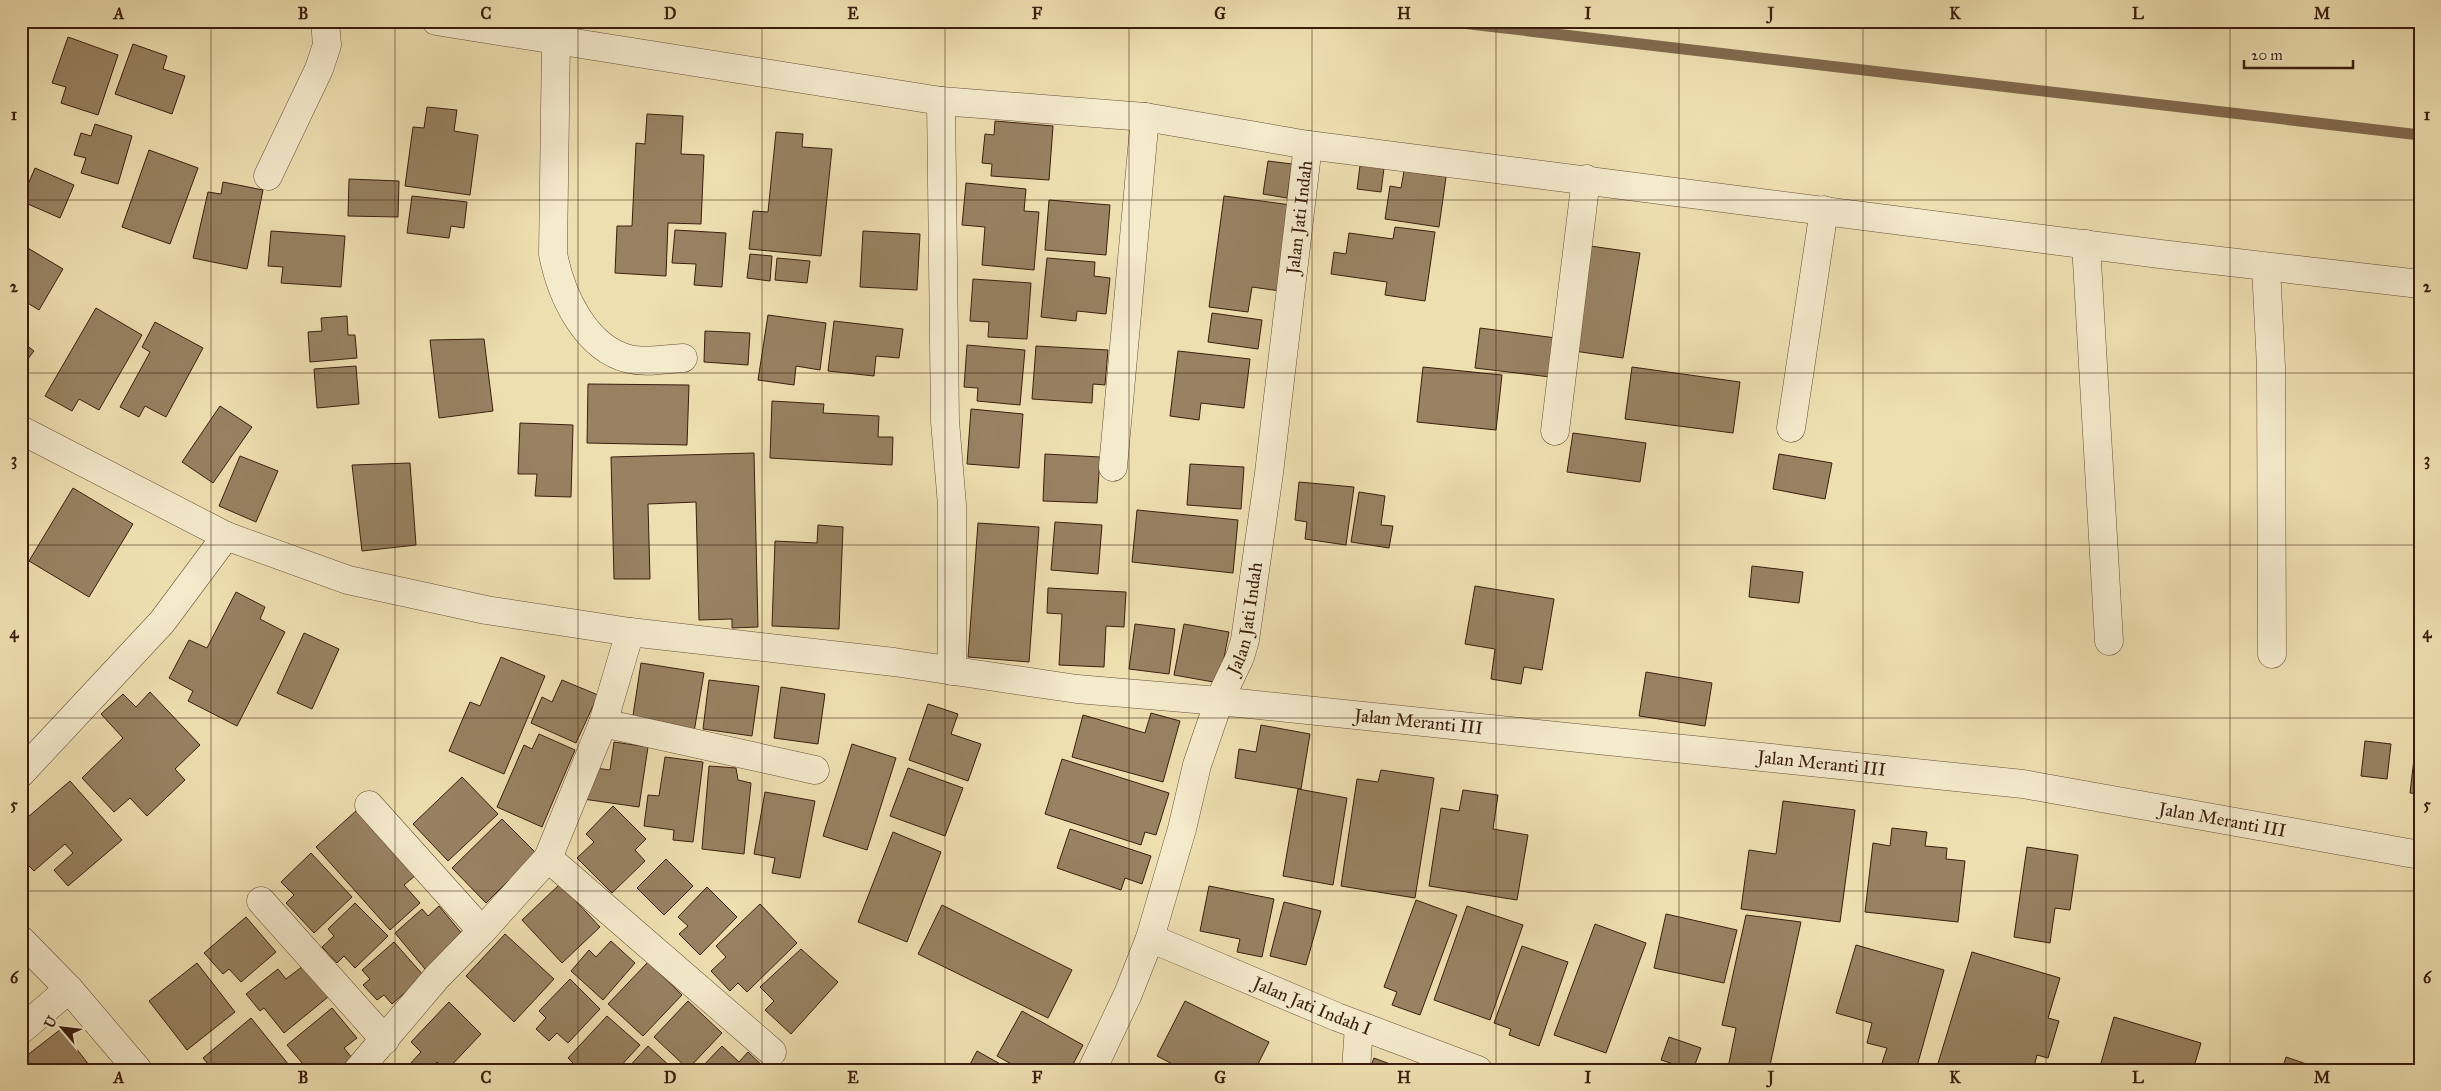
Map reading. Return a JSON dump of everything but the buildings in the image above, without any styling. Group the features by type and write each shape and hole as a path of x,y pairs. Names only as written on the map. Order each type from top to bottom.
{"street":[{"path":"268,176 319,70 327,45 325,21"},
{"path":"436,21 941,101 1145,117 1308,145 2266,267 2420,284"},
{"path":"556,39 553,254 557,276 566,299 598,342 612,353 643,361 682,358"},
{"path":"941,101 945,421 952,505 952,671"},
{"path":"1112,467 1145,117"},
{"name":"Jalan Jati Indah","path":"1092,1070 1128,994 1150,938 1182,828 1197,765 1219,701 1240,656 1245,640 1269,473 1308,145"},
{"path":"1555,431 1586,179"},
{"path":"1791,428 1824,210"},
{"path":"2086,244 2109,641"},
{"path":"2266,267 2271,367 2272,654"},
{"name":"Jalan Meranti III","path":"21,430 226,536 348,580 486,610 630,632 894,662 1077,690 1219,701 2023,784 2420,855"},
{"path":"21,773 162,622 226,536"},
{"path":"358,1070 438,977 482,932 548,858 603,723 630,632"},
{"path":"603,723 815,770"},
{"path":"369,805 482,932"},
{"path":"548,858 772,1052"},
{"path":"261,901 385,1040"},
{"name":"Jalan Jati Indah I","path":"1150,938 1359,1026 1478,1070"},
{"path":"21,940 68,988 138,1070"},
{"path":"21,1030 68,988"},
{"path":"1356,1070 1359,1026"}],"waterway":[{"path":"1444,21 2420,135"}]}
